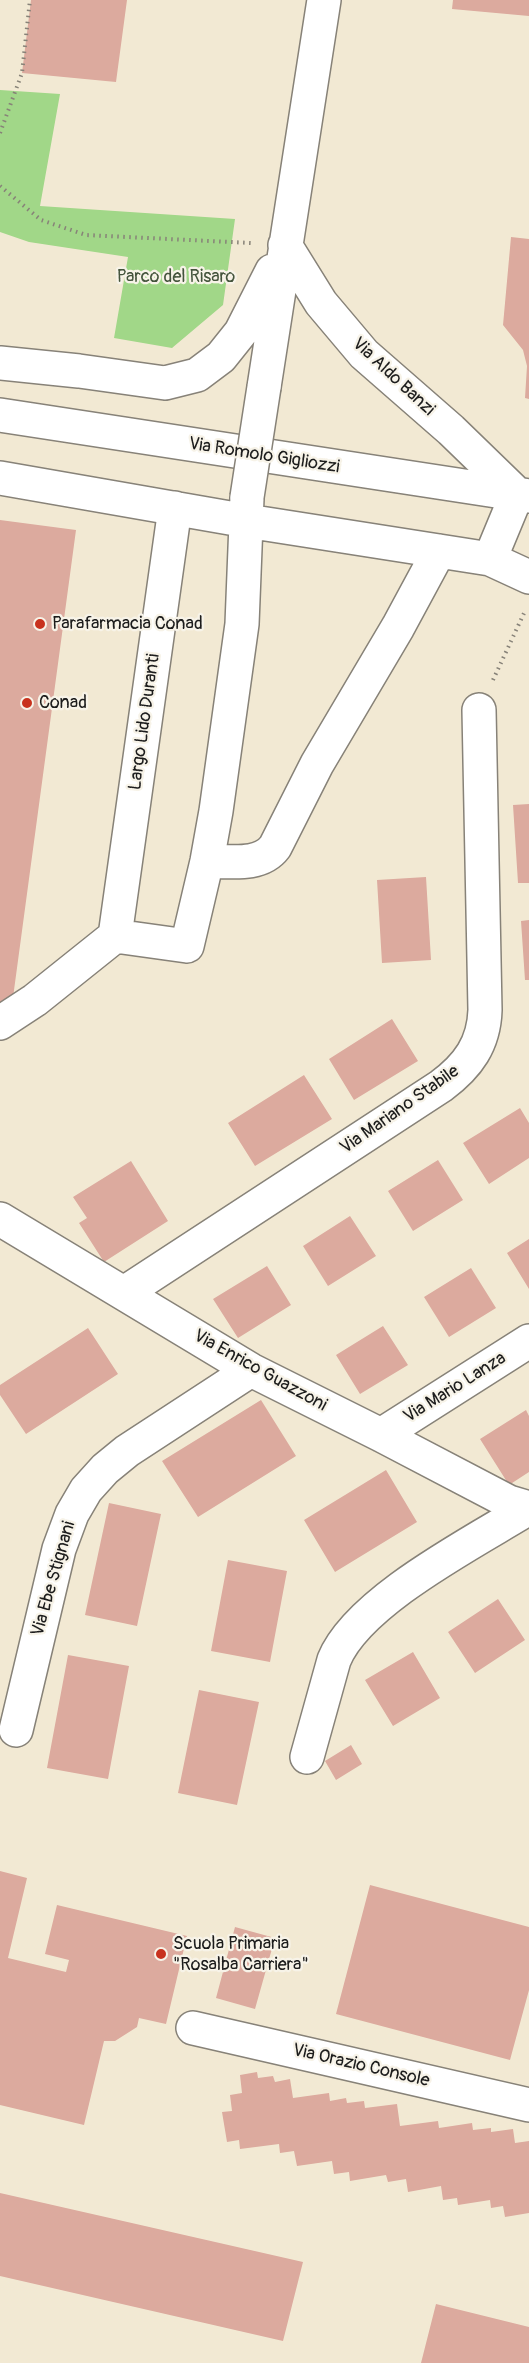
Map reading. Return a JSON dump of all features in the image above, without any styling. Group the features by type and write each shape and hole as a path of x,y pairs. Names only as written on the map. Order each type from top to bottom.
{"street":[{"path":"0,1023 35,1000 115,936 187,946 207,861 242,624 247,509 285,245 324,0"},
{"path":"0,363 79,370 165,383 197,375 221,357 241,332 285,245"},
{"name":"Via Aldo Banzi","path":"285,245 321,303 364,354 523,495"},
{"name":"Via Romolo Gigliozzi","path":"0,415 523,495"},
{"path":"0,478 175,508 247,509 439,551 490,559 529,577"},
{"path":"490,559 523,495"},
{"name":"Largo Lido Duranti","path":"115,936 175,508"},
{"path":"207,861 254,861 267,856 278,843 317,764 398,627 439,551"},
{"name":"Via Mariano Stabile","path":"124,1293 441,1086 463,1067 476,1049 483,1031 485,1010 479,710"},
{"name":"Via Enrico Guazzoni","path":"0,1219 251,1370 509,1502 529,1508"},
{"name":"Via Mario Lanza","path":"381,1435 529,1341"},
{"name":"Via Ebe Stignani","path":"16,1730 59,1549 72,1514 86,1490 105,1469 127,1451 251,1370"},
{"path":"307,1757 334,1660 341,1645 355,1628 373,1610 418,1577 529,1508"},
{"name":"Via Orazio Console","path":"193,2028 529,2104"}],"path":[{"path":"0,133 22,73 30,0"},
{"path":"0,186 41,220 86,235 285,245"},
{"path":"479,710 529,602"}],"green space":[{"name":"Parco del Risaro","path":"0,90 60,94 40,206 235,219 223,305 172,348 114,338 128,257 29,242 0,232"}],"building":[{"path":"31,0 127,0 116,82 22,73"},
{"path":"453,0 529,0 529,16 452,9"},
{"path":"511,237 529,239 529,399 525,398 527,366 523,350 503,325"},
{"path":"0,520 76,530 12,1005 0,1003"},
{"path":"529,804 529,883 518,883 513,805"},
{"path":"426,877 431,960 382,963 377,880"},
{"path":"529,920 529,980 525,980 521,921"},
{"path":"392,1019 418,1061 354,1100 329,1059"},
{"path":"304,1075 332,1119 255,1166 228,1123"},
{"path":"520,1108 529,1123 529,1158 489,1184 463,1143"},
{"path":"438,1160 463,1200 413,1231 388,1191"},
{"path":"131,1161 168,1221 104,1262 79,1223 87,1218 73,1197"},
{"path":"350,1216 376,1256 328,1286 303,1246"},
{"path":"529,1239 529,1289 507,1253"},
{"path":"267,1266 291,1305 238,1338 213,1299"},
{"path":"471,1268 496,1308 449,1337 424,1297"},
{"path":"383,1326 408,1365 360,1394 336,1355"},
{"path":"88,1328 118,1374 26,1434 0,1395 0,1385"},
{"path":"261,1400 296,1456 198,1517 162,1461"},
{"path":"526,1410 529,1416 529,1472 509,1485 480,1439"},
{"path":"386,1470 417,1522 335,1572 304,1520"},
{"path":"109,1503 161,1514 137,1626 85,1615"},
{"path":"228,1560 287,1571 270,1662 211,1651"},
{"path":"498,1599 525,1640 475,1673 448,1632"},
{"path":"413,1652 440,1698 393,1726 365,1680"},
{"path":"68,1655 129,1666 108,1779 47,1768"},
{"path":"199,1690 259,1702 237,1805 178,1793"},
{"path":"351,1745 362,1764 336,1780 325,1761"},
{"path":"0,1871 27,1878 8,1958 66,1972 69,1960 45,1954 57,1905 187,1936 166,2024 139,2018 137,2027 115,2041 104,2041 84,2125 0,2105"},
{"path":"370,1885 529,1927 529,1990 510,2060 336,2014"},
{"path":"235,1927 275,1938 255,2009 216,1998"},
{"path":"257,2072 258,2078 273,2076 275,2082 290,2079 293,2098 329,2093 330,2101 346,2098 347,2103 364,2101 365,2108 397,2104 400,2126 438,2121 439,2128 472,2123 473,2130 491,2128 491,2132 513,2129 515,2143 529,2141 529,2213 505,2217 503,2206 491,2208 490,2200 458,2205 457,2198 443,2200 441,2186 408,2192 406,2179 388,2182 386,2175 350,2181 349,2172 334,2174 332,2161 297,2166 294,2151 280,2153 279,2144 240,2149 239,2140 227,2142 222,2112 232,2111 230,2095 242,2093 240,2075"},
{"path":"0,2193 303,2262 283,2341 0,2276"},
{"path":"436,2304 529,2327 529,2363 421,2363"}],"place":[{"name":"Parafarmacia Conad","path":"40,624"},
{"name":"Conad","path":"27,703"},
{"name":"Scuola Primaria \"Rosalba Carriera\"","path":"161,1954"}]}
